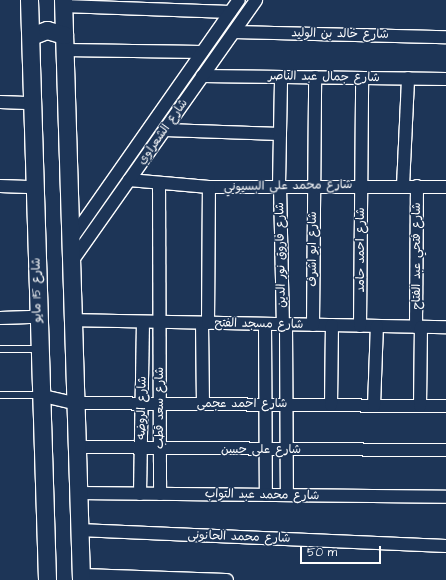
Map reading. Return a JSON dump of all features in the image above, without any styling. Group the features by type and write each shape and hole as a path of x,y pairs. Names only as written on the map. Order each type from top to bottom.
{"main road":[{"name":"شارع 15 مايو","path":"29,0 33,102 39,396 46,580"},
{"path":"63,3 74,403 81,578"},
{"path":"31,36 47,30 64,43"}],"street":[{"name":"شارع الشعراوي","path":"70,241 239,0"},
{"name":"شارع الشعراوي","path":"70,264 256,0"},
{"path":"63,3 197,6 230,12"},
{"name":"شارع خالد بن الوليد","path":"234,32 446,37"},
{"path":"64,43 202,52"},
{"name":"شارع جمال عبد الناصر","path":"202,76 446,79"},
{"name":"شارع فاروق نور الدين","path":"281,77 280,185 287,495"},
{"name":"شارع ابو اشرف","path":"313,325 315,77"},
{"name":"شارع احمد حامد","path":"360,326 362,78"},
{"path":"403,186 408,78"},
{"path":"0,102 33,102"},
{"path":"165,130 280,134"},
{"name":"شارع محمد على البسيوني","path":"129,180 209,187 280,185 446,187"},
{"name":"شارع سعد قطب","path":"159,183 161,322 160,494"},
{"path":"0,186 35,187"},
{"name":"شارع فتحي عبد الفتاح","path":"417,186 420,406"},
{"path":"203,404 209,187"},
{"path":"0,318 38,317"},
{"name":"شارع مسجد الفتح","path":"72,320 446,327"},
{"name":"شارع الروضه","path":"140,494 143,322"},
{"path":"265,324 266,495"},
{"path":"331,405 332,325"},
{"path":"374,406 377,326"},
{"name":"شارع احمد عجمى","path":"39,396 74,403 446,406"},
{"name":"شارع على حسن","path":"76,447 265,450 446,450"},
{"name":"شارع محمد عبد التواب","path":"78,493 446,497"},
{"name":"شارع محمد الحانونى","path":"79,530 446,546"},
{"path":"81,578 227,580"}],"lane":[{"path":"0,349 38,349"},
{"path":"0,395 39,396"}]}
